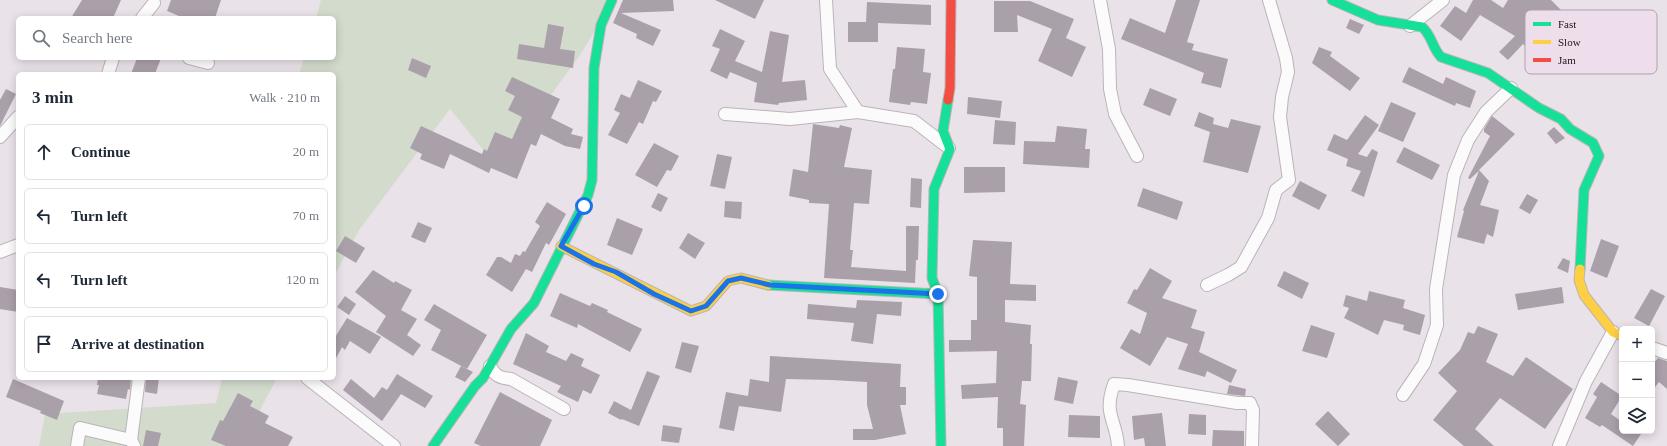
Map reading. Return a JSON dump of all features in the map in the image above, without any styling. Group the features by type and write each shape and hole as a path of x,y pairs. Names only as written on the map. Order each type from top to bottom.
{"street":[{"path":"433,446 490,366 511,329 534,303 561,246 584,206 592,180 594,68 601,25 612,0"},
{"path":"826,0 830,69 858,112"},
{"path":"941,446 938,294 932,278 934,189 950,149 943,131 950,88 951,0"},
{"path":"1100,0 1109,49 1110,89 1115,114 1137,156"},
{"path":"1207,285 1228,275 1241,266 1268,218 1276,190 1289,180 1280,118 1282,97 1288,72 1286,58 1269,0"},
{"path":"1332,0 1378,20 1410,26 1417,24 1427,31 1437,53 1445,60 1481,70 1511,88 1539,108 1561,119 1570,129 1593,143 1599,156 1584,190 1579,280 1584,295 1618,334 1586,381 1559,446"},
{"path":"1410,26 1443,0"},
{"path":"144,16 154,3"},
{"path":"109,72 112,60"},
{"path":"197,60 208,63"},
{"path":"1403,395 1424,364 1437,325 1436,289 1454,175 1468,140 1486,112 1511,88"},
{"path":"725,114 790,119 858,112 914,121 950,149"},
{"path":"0,137 16,119"},
{"path":"0,252 16,246"},
{"path":"561,246 594,264 616,272 654,294 691,311 706,306 728,281 741,278 770,285 938,294"},
{"path":"1655,349 1667,353"},
{"path":"490,366 494,374 502,378 511,378 564,409"},
{"path":"77,446 80,428 133,443 139,380"},
{"path":"310,380 394,446"},
{"path":"1118,446 1117,434 1110,418 1108,404 1114,384 1128,384 1237,403 1250,402 1253,410 1252,446"}],"shaded area":[{"path":"321,0 614,0 580,55 498,168 450,109 359,230 336,272 336,72 300,72 303,60 336,60 336,16 317,16"},
{"path":"222,380 276,380 262,406 245,446 39,446 45,414 216,403"}],"building":[{"path":"82,0 121,0 114,16 72,16"},
{"path":"171,0 221,0 216,16 179,16 167,11"},
{"path":"623,0 673,0 674,11 621,13 661,30 653,46 636,38 637,34 613,23"},
{"path":"715,0 764,0 755,19"},
{"path":"1176,0 1200,0 1187,42 1194,44 1192,50 1228,59 1221,88 1201,83 1204,73 1121,39 1130,18 1165,33"},
{"path":"1473,0 1491,0 1503,8 1508,0 1551,0 1561,10 1525,10 1525,46 1523,44 1508,60 1499,52 1515,36 1480,15 1461,41 1440,26 1455,6 1466,13"},
{"path":"994,1 1030,1 1074,19 1066,38 1086,47 1072,77 1038,61 1052,29 1017,15 1018,32 994,32"},
{"path":"867,2 931,5 931,25 878,23 878,42 848,42 848,22 866,22"},
{"path":"1350,19 1364,25 1359,34 1346,28"},
{"path":"548,24 564,27 560,49 575,51 573,68 517,59 519,44 544,48"},
{"path":"720,29 745,41 735,61 762,72 770,31 789,35 782,82 805,80 807,100 779,103 778,105 754,102 757,83 730,72 727,79 710,71 720,49 712,46"},
{"path":"897,47 925,49 923,72 931,73 927,104 911,102 910,105 889,102"},
{"path":"1319,47 1332,52 1330,56 1360,78 1350,91 1312,63"},
{"path":"412,58 431,66 426,78 408,70"},
{"path":"136,60 160,60 156,72 132,72"},
{"path":"1409,67 1443,84 1446,77 1476,91 1470,108 1456,103 1455,106 1402,82"},
{"path":"512,77 560,99 551,118 573,129 571,134 583,137 580,149 565,146 541,134 536,146 531,144 517,179 491,168 489,173 450,154 444,169 420,159 422,154 410,148 421,126 482,154 484,149 487,151 495,132 512,139 522,117 508,110 515,96 505,91"},
{"path":"638,80 662,91 656,102 653,101 643,124 639,122 627,144 608,135 620,113 614,110 621,94 630,98"},
{"path":"1150,88 1177,99 1170,116 1143,105"},
{"path":"6,89 16,94 0,126 0,100"},
{"path":"968,97 1002,101 1000,118 967,114"},
{"path":"1391,102 1416,113 1403,142 1378,131"},
{"path":"1199,112 1214,118 1213,124 1228,128 1231,119 1261,126 1248,173 1203,162 1210,132 1194,126"},
{"path":"1365,115 1379,125 1358,154 1367,157 1372,149 1378,152 1364,197 1351,191 1361,171 1346,166 1348,159 1327,150 1334,134 1347,140"},
{"path":"1492,116 1515,134 1479,170 1489,181 1480,205 1499,210 1493,237 1487,234 1484,244 1457,237 1463,210 1479,171 1470,179 1468,178 1490,136 1484,132 1484,129"},
{"path":"995,120 1016,122 1015,145 993,144"},
{"path":"813,124 839,128 840,125 852,128 844,167 872,170 869,204 854,203 850,250 853,250 851,267 906,271 906,226 919,226 918,260 916,260 915,283 824,278 829,204 809,203 809,200 789,196 793,169 808,172"},
{"path":"1057,126 1087,129 1085,149 1090,149 1089,168 1023,164 1024,141 1055,142"},
{"path":"1554,127 1565,138 1556,144 1547,133"},
{"path":"654,143 679,156 671,171 667,170 657,187 635,175"},
{"path":"1404,147 1440,165 1432,180 1396,162"},
{"path":"717,154 732,157 725,189 710,186"},
{"path":"964,167 1005,167 1005,192 964,193"},
{"path":"911,178 922,179 921,208 910,207"},
{"path":"1300,181 1327,195 1319,210 1292,196"},
{"path":"1143,188 1183,202 1177,220 1137,206"},
{"path":"658,193 668,198 661,212 651,207"},
{"path":"1527,194 1538,200 1530,214 1519,208"},
{"path":"725,201 742,202 741,219 724,217"},
{"path":"547,202 566,214 549,245 546,243 532,272 526,269 512,292 486,275 497,257 501,257 511,263 515,254 520,256 523,251 525,252 540,226 535,222"},
{"path":"617,218 643,229 632,255 607,245"},
{"path":"418,222 432,228 425,243 411,237"},
{"path":"688,233 705,243 695,259 679,248"},
{"path":"345,236 365,248 356,263 336,251"},
{"path":"1601,239 1619,246 1607,278 1590,271"},
{"path":"973,240 1012,242 1010,284 1036,285 1036,301 1005,300 1005,322 1031,325 1031,381 1022,381 1020,404 1026,405 1024,446 1003,446 1003,428 997,428 998,397 962,399 961,385 996,383 997,351 949,352 949,340 971,340 971,320 977,320 977,277 969,276"},
{"path":"1563,258 1570,261 1568,273 1557,268"},
{"path":"1150,268 1172,281 1162,298 1197,310 1191,328 1205,332 1199,352 1237,370 1231,383 1207,371 1205,377 1178,369 1188,344 1167,337 1150,366 1120,348 1131,329 1140,334 1147,313 1127,303 1134,289 1137,290"},
{"path":"373,270 394,283 395,281 412,290 401,310 417,319 407,335 421,345 413,356 376,332 386,316 355,292"},
{"path":"1284,271 1309,283 1302,299 1277,286"},
{"path":"0,287 16,290 16,312 0,309"},
{"path":"1562,287 1564,303 1518,310 1515,294"},
{"path":"1651,289 1665,296 1649,326 1634,318"},
{"path":"1369,291 1405,300 1403,308 1425,315 1420,335 1403,330 1404,325 1384,320 1378,335 1344,318 1349,308 1343,306 1346,295 1367,301"},
{"path":"560,293 590,306 592,303 608,310 607,312 642,329 630,352 578,324 577,328 550,316"},
{"path":"345,296 356,304 349,315 337,307"},
{"path":"857,300 902,302 901,316 877,314 873,344 851,341 854,323 807,319 808,304 856,308"},
{"path":"434,304 487,335 467,369 431,350 441,330 424,320"},
{"path":"347,318 381,337 370,354 350,341 345,350 342,347 336,358 336,336"},
{"path":"1311,325 1335,333 1327,358 1302,351"},
{"path":"1478,326 1498,334 1486,362 1513,376 1526,357 1573,389 1545,429 1500,398 1475,429 1494,446 1464,446 1433,420 1457,391 1438,373 1460,350 1468,332 1474,334"},
{"path":"526,333 549,346 546,352 566,361 571,353 584,359 581,366 600,375 591,394 583,390 578,402 557,392 561,386 513,364"},
{"path":"682,342 699,346 691,373 675,368"},
{"path":"770,356 901,364 900,387 906,387 906,405 900,405 906,434 875,440 853,440 853,429 873,429 867,405 867,382 831,380 786,379 781,412 739,406 734,431 719,428 726,392 748,396 750,379 769,382"},
{"path":"1658,358 1667,361 1667,389 1659,382 1655,387 1655,362"},
{"path":"461,366 473,372 465,382 455,377"},
{"path":"647,371 660,376 639,426 622,419 621,420 608,413 614,401 631,410"},
{"path":"397,374 433,396 425,408 401,394 382,421 343,390 351,379 374,398 382,387 387,390"},
{"path":"1058,377 1078,381 1073,404 1054,400"},
{"path":"13,379 64,401 57,420 40,413 41,411 6,397"},
{"path":"98,380 131,380 130,390 128,389 126,399 97,394 99,385 97,385"},
{"path":"146,380 159,380 157,394 145,392"},
{"path":"1601,382 1619,394 1619,401 1611,414 1619,420 1619,434 1641,434 1633,446 1602,425 1600,427 1585,418 1597,397 1593,394"},
{"path":"1229,385 1246,389 1245,396 1227,394"},
{"path":"500,392 552,420 540,446 481,446 474,443"},
{"path":"238,393 253,401 250,406 269,416 265,423 293,437 288,446 226,446 211,440 220,420 223,421"},
{"path":"1328,411 1350,434 1338,446 1315,424"},
{"path":"1162,413 1166,446 1145,446 1144,438 1134,440 1132,416"},
{"path":"1189,414 1206,415 1206,435 1188,434"},
{"path":"1069,415 1100,416 1100,438 1068,437"},
{"path":"663,425 682,428 679,443 661,441"},
{"path":"146,430 161,433 158,446 143,446"},
{"path":"1213,430 1244,431 1244,446 1212,446"}],"traffic: fast":[{"path":"433,446 475,386 483,378 511,329 534,303 588,195 592,180 594,68 601,25 612,0"},
{"path":"1332,0 1378,20 1422,27 1428,34 1441,57 1488,73 1539,108 1561,119 1570,129 1593,143 1599,156 1584,190 1580,269"},
{"path":"941,446 938,294 932,278 934,189 950,149 943,131 948,100"},
{"path":"768,285 938,294"}],"traffic: slow":[{"path":"561,246 691,311 706,306 728,281 741,278 768,285"},
{"path":"1580,269 1579,280 1584,295 1613,332 1619,335"}],"traffic: jam":[{"path":"948,100 950,88 951,0"}],"route":[{"path":"584,206 561,246 594,264 616,272 654,294 691,311 706,306 728,281 741,278 770,285 796,285 820,289 938,294"}]}
